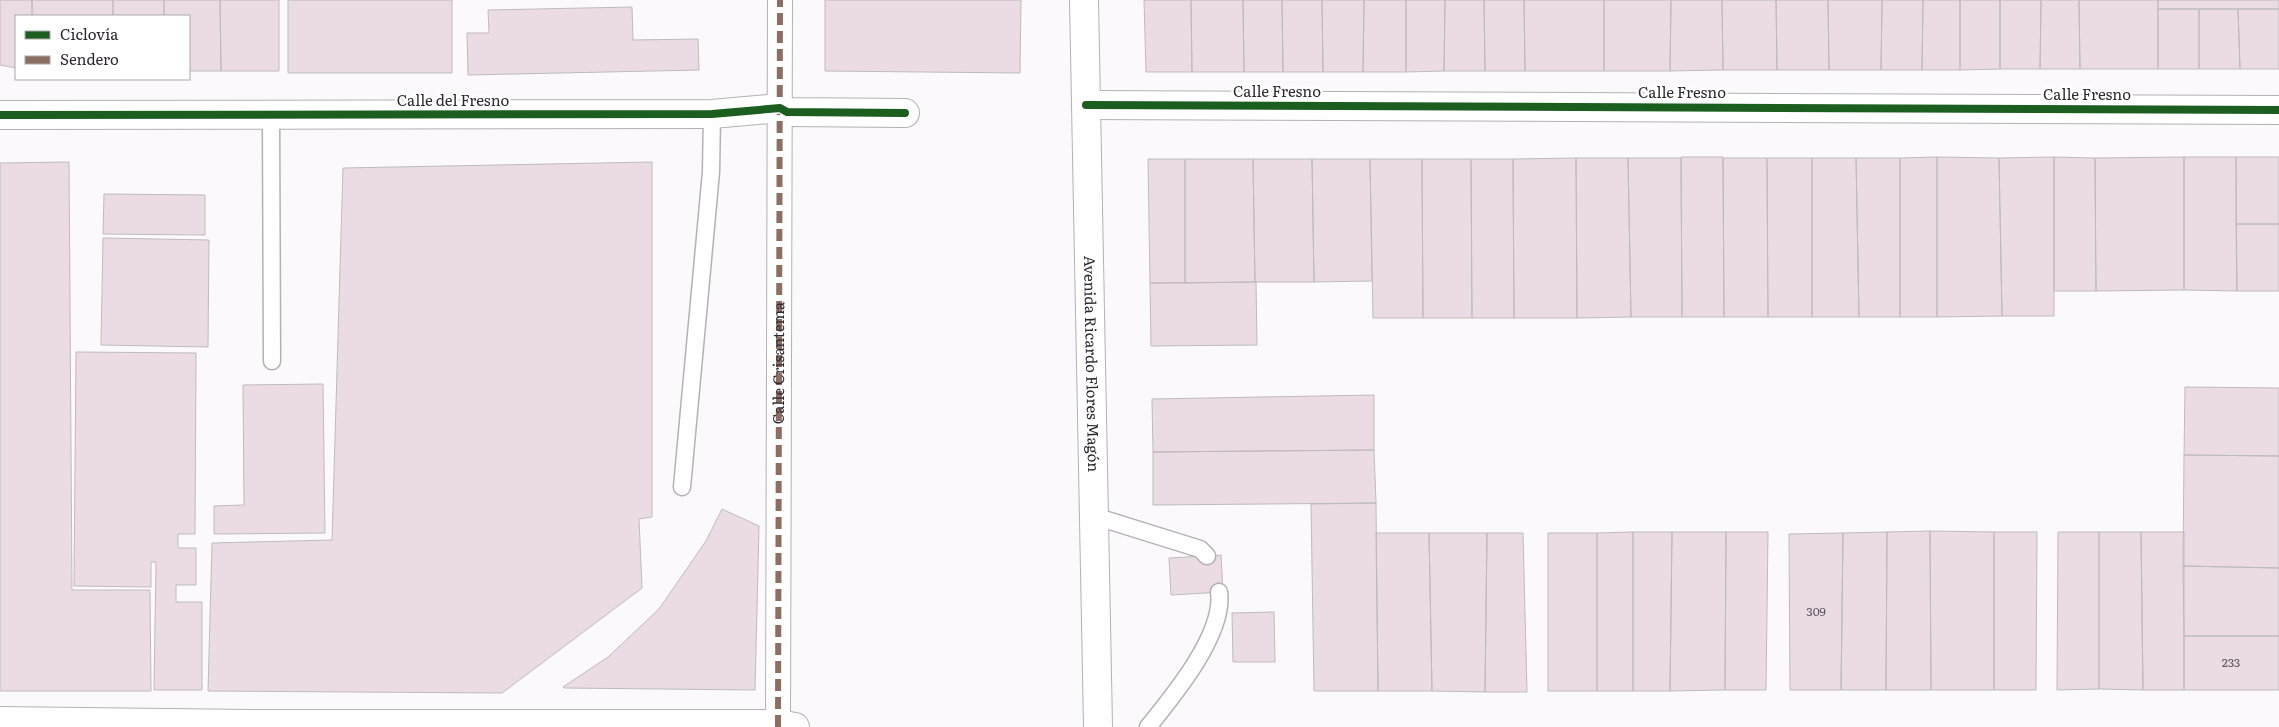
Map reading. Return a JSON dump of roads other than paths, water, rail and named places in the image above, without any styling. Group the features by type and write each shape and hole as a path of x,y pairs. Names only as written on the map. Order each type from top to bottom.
{"street":[{"name":"Calle Crisantema","path":"780,0 784,726"},
{"name":"Avenida Ricardo Flores Magón","path":"1084,0 1098,727"},
{"name":"Calle Fresno","path":"1086,105 2279,110"},
{"name":"Calle del Fresno","path":"0,115 712,114 780,108 788,112 905,113"},
{"path":"0,721 251,726 784,726"}],"lane":[{"path":"682,487 711,172 712,114"},
{"path":"271,115 272,361"},
{"path":"1094,516 1200,549 1207,556"},
{"path":"1148,727 1181,686 1207,642 1221,604 1219,592"}]}
